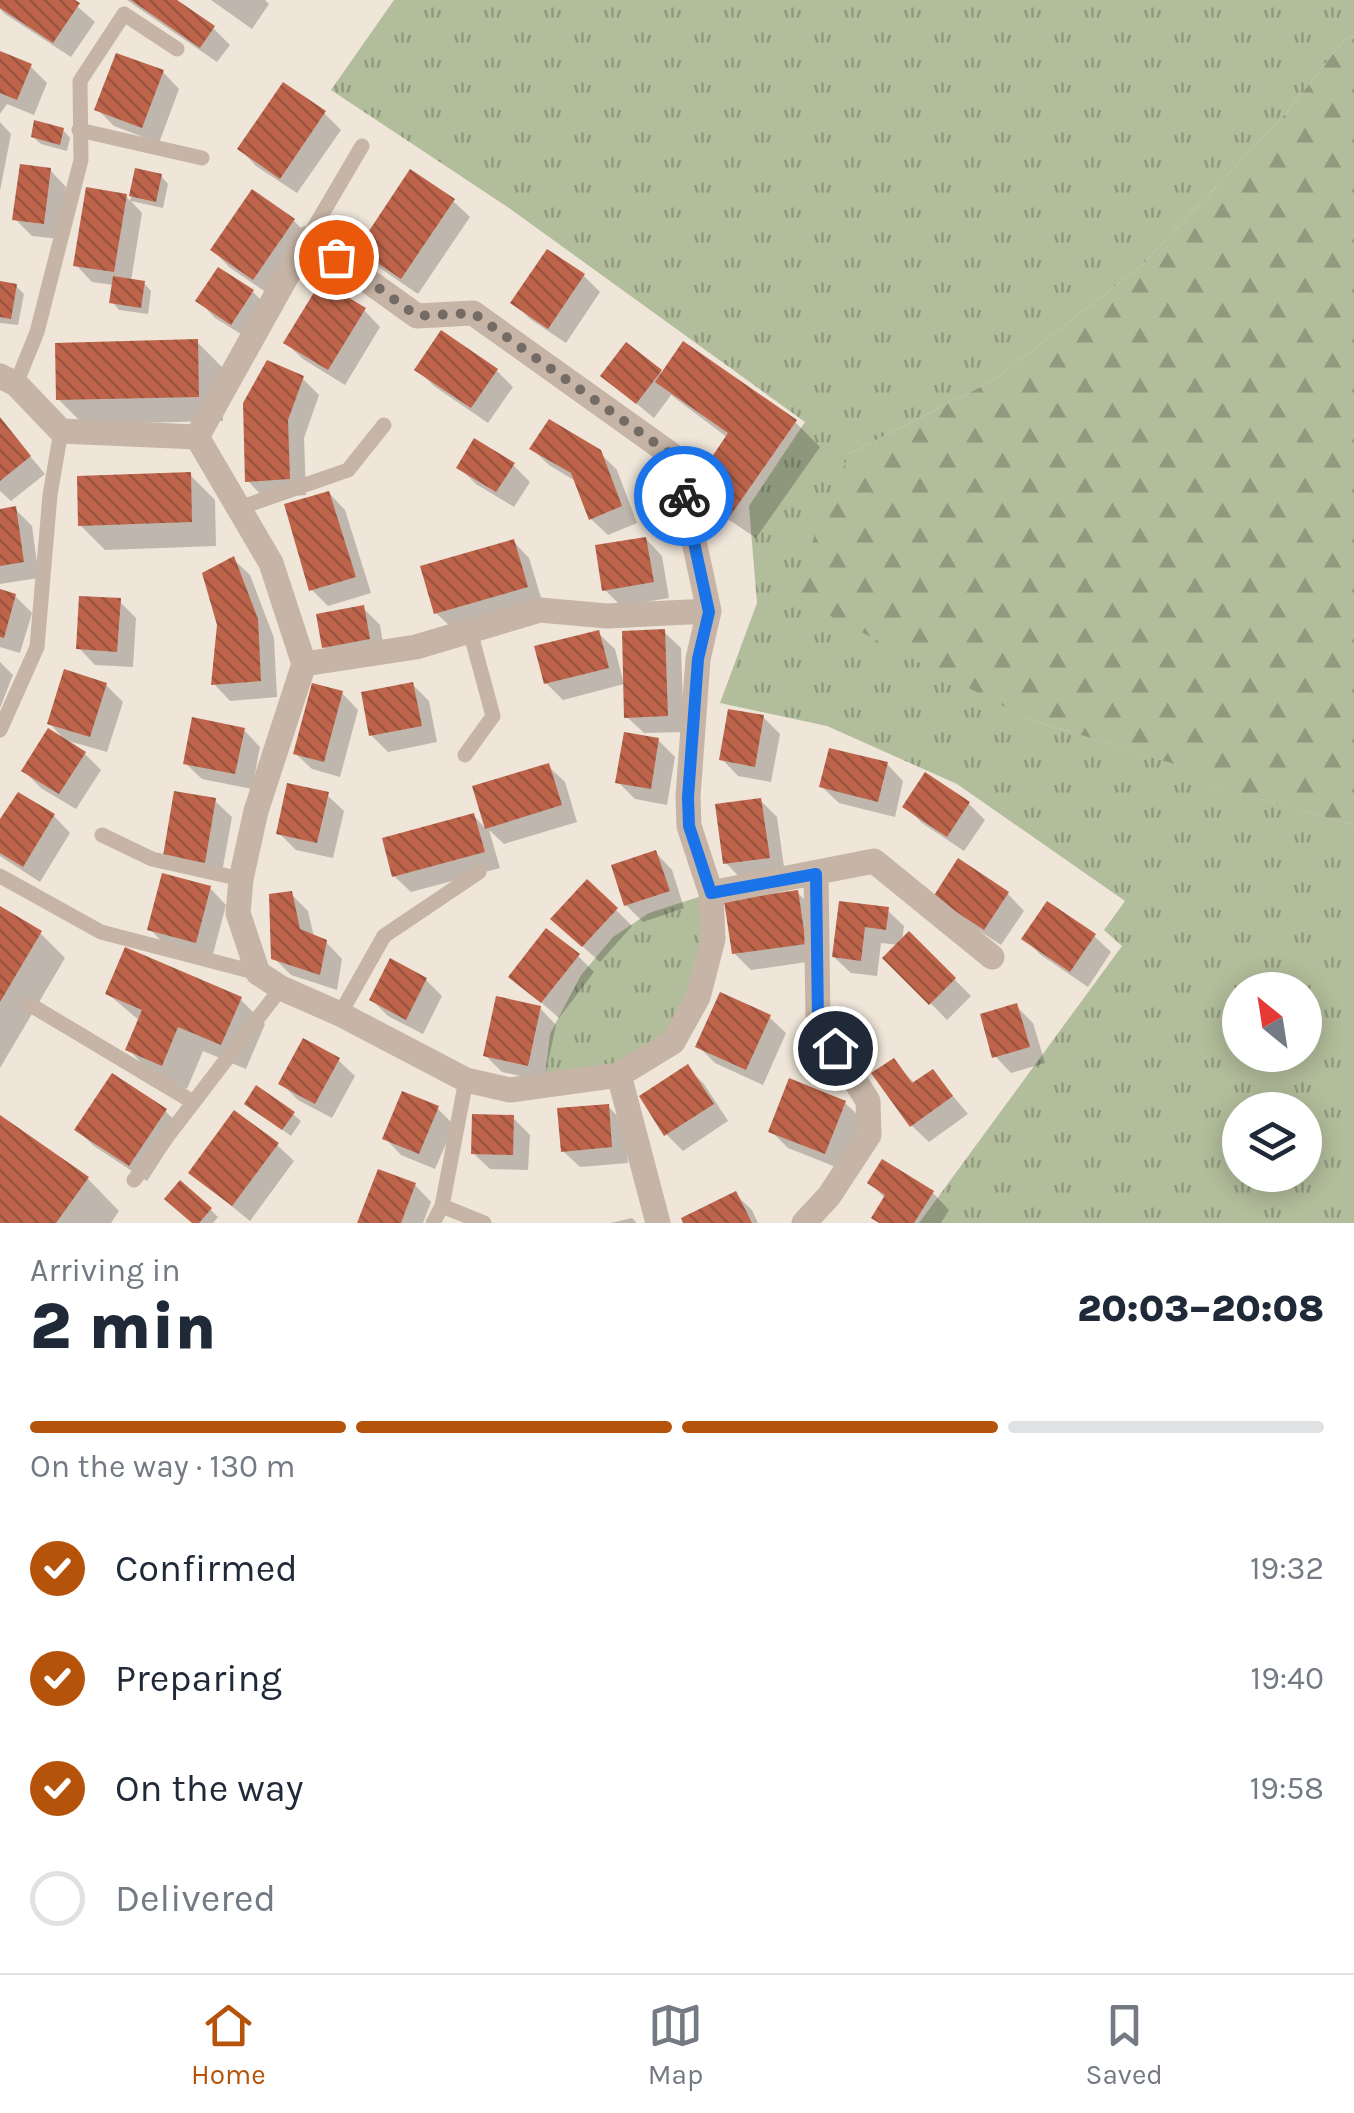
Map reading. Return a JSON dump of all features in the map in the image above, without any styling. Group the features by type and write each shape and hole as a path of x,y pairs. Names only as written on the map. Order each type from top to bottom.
{"street":[{"path":"308,238 417,316 473,313 676,458 709,612 698,659 688,797 689,826 711,893 713,939 698,997 673,1042 620,1075 510,1090 466,1080 258,973 238,912 241,879 256,811 304,664 271,563 196,437 308,238"},
{"path":"8,380 62,431 196,437"},
{"path":"304,664 416,647 540,610 607,616 709,612"},
{"path":"711,893 874,861 992,957"},
{"path":"804,1223 829,1196 869,1135 868,1102 818,1021 816,874"},
{"path":"620,1075 658,1223"}],"lane":[{"path":"8,380 37,332 81,160 80,81 124,14 177,49"},
{"path":"79,130 202,158"},
{"path":"308,238 362,146"},
{"path":"238,508 348,470 384,425"},
{"path":"0,730 37,646 50,495 62,431"},
{"path":"465,755 494,716 470,630"},
{"path":"102,836 152,859 241,879"},
{"path":"340,1014 384,936 479,872"},
{"path":"0,876 101,932 258,973"},
{"path":"134,1180 281,988"},
{"path":"29,1004 192,1102"},
{"path":"433,1223 442,1206 466,1080"},
{"path":"442,1206 484,1223"}],"green space":[{"path":"394,0 1354,0 1354,36 1345,39 1287,112 1141,266 994,380 849,454 1026,718 1188,768 1200,782 1354,825 1354,1223 919,1223 1122,946 1104,930 1125,901 957,784 827,726 720,703 757,603 749,506 805,422 509,208 331,90"},
{"path":"1354,36 1354,825 1199,782 1187,768 1026,718 790,595 849,454 994,380 1141,266 1287,112 1345,39"},
{"path":"711,893 713,939 673,1042 619,1075 544,1085 550,1034 581,975 613,937 649,913"}],"building":[{"path":"0,0 80,3 53,43 0,8"},
{"path":"131,0 177,0 215,26 200,48"},
{"path":"0,51 32,64 17,100 0,93"},
{"path":"116,53 164,70 142,128 94,110"},
{"path":"283,82 326,111 280,179 237,149"},
{"path":"34,120 64,128 60,145 31,137"},
{"path":"20,164 51,168 44,224 12,220"},
{"path":"135,168 162,174 156,202 129,196"},
{"path":"410,169 455,199 401,279 357,249"},
{"path":"86,187 127,194 114,272 73,266"},
{"path":"252,189 295,219 253,280 210,250"},
{"path":"547,249 585,274 548,329 510,303"},
{"path":"218,267 254,290 231,325 195,301"},
{"path":"113,276 145,281 141,308 109,303"},
{"path":"0,281 17,284 11,319 0,317"},
{"path":"321,281 366,308 328,370 283,343"},
{"path":"441,330 498,369 471,408 414,370"},
{"path":"198,339 199,397 56,400 55,343"},
{"path":"683,341 797,420 730,516 691,488 728,433 655,382"},
{"path":"626,342 662,370 636,404 600,376"},
{"path":"267,360 304,376 288,420 290,479 245,482 243,403"},
{"path":"0,417 31,456 0,481"},
{"path":"549,419 601,450 622,506 589,520 571,473 529,449"},
{"path":"474,438 515,463 496,492 456,468"},
{"path":"191,472 192,522 78,526 77,476"},
{"path":"329,491 356,577 309,591 284,504"},
{"path":"16,506 24,562 0,566 0,509"},
{"path":"646,537 654,582 602,591 595,545"},
{"path":"514,539 528,587 434,614 420,566"},
{"path":"234,556 258,619 261,681 211,685 217,625 202,573"},
{"path":"0,589 16,594 4,638 0,637"},
{"path":"79,596 121,598 117,652 76,649"},
{"path":"364,605 370,639 322,648 316,614"},
{"path":"665,629 668,716 624,718 622,631"},
{"path":"599,630 609,668 544,684 534,646"},
{"path":"64,669 107,683 90,737 47,724"},
{"path":"413,682 422,726 369,736 361,692"},
{"path":"312,683 343,691 324,762 293,754"},
{"path":"728,709 764,715 755,767 719,760"},
{"path":"192,717 245,728 235,774 183,764"},
{"path":"48,728 86,752 59,794 21,771"},
{"path":"624,732 659,738 651,789 615,783"},
{"path":"829,748 888,762 878,802 819,787"},
{"path":"549,763 562,805 485,829 472,786"},
{"path":"925,772 970,802 947,837 902,807"},
{"path":"287,783 329,792 317,843 276,834"},
{"path":"174,791 216,798 205,863 163,856"},
{"path":"18,792 55,814 23,867 0,853 0,819"},
{"path":"761,798 770,858 723,864 715,804"},
{"path":"474,813 485,852 392,877 382,838"},
{"path":"656,850 670,891 624,906 611,865"},
{"path":"958,858 1009,892 984,930 933,897"},
{"path":"162,873 211,886 196,943 147,930"},
{"path":"587,879 618,908 582,947 550,919"},
{"path":"798,890 806,944 732,954 724,901"},
{"path":"292,891 300,929 327,940 320,975 271,959 269,894"},
{"path":"839,901 889,907 886,930 865,927 861,961 832,957"},
{"path":"1047,901 1096,934 1070,972 1021,939"},
{"path":"0,906 42,931 0,1002"},
{"path":"546,928 580,954 541,1003 508,977"},
{"path":"909,931 956,978 929,1005 882,958"},
{"path":"125,947 242,997 221,1045 178,1027 162,1066 125,1050 142,1010 105,994"},
{"path":"390,958 427,978 406,1020 369,1000"},
{"path":"720,992 771,1015 746,1070 695,1047"},
{"path":"496,996 541,1006 528,1066 483,1056"},
{"path":"1017,1003 1030,1047 992,1058 980,1014"},
{"path":"303,1038 340,1058 315,1104 278,1084"},
{"path":"894,1058 912,1083 933,1069 953,1096 910,1127 871,1073"},
{"path":"688,1064 714,1104 664,1136 639,1096"},
{"path":"112,1073 167,1109 129,1166 74,1130"},
{"path":"789,1078 846,1101 825,1154 768,1132"},
{"path":"256,1085 295,1112 282,1130 244,1104"},
{"path":"402,1091 439,1106 419,1154 382,1139"},
{"path":"609,1104 612,1147 561,1152 557,1108"},
{"path":"234,1110 279,1143 232,1206 188,1173"},
{"path":"472,1114 514,1115 513,1155 471,1154"},
{"path":"0,1115 89,1177 56,1223 0,1223"},
{"path":"882,1159 934,1191 914,1223 879,1223 871,1218 885,1195 867,1183"},
{"path":"378,1169 416,1183 401,1223 357,1223"},
{"path":"180,1180 212,1208 199,1223 192,1223 164,1199"},
{"path":"736,1191 752,1223 683,1223 681,1218"}],"way so far":[{"path":"336,257 417,316 473,313 676,458 684,496"}],"route":[{"path":"684,496 709,612 698,659 689,826 711,893 816,874 818,1021 835,1048"}]}
